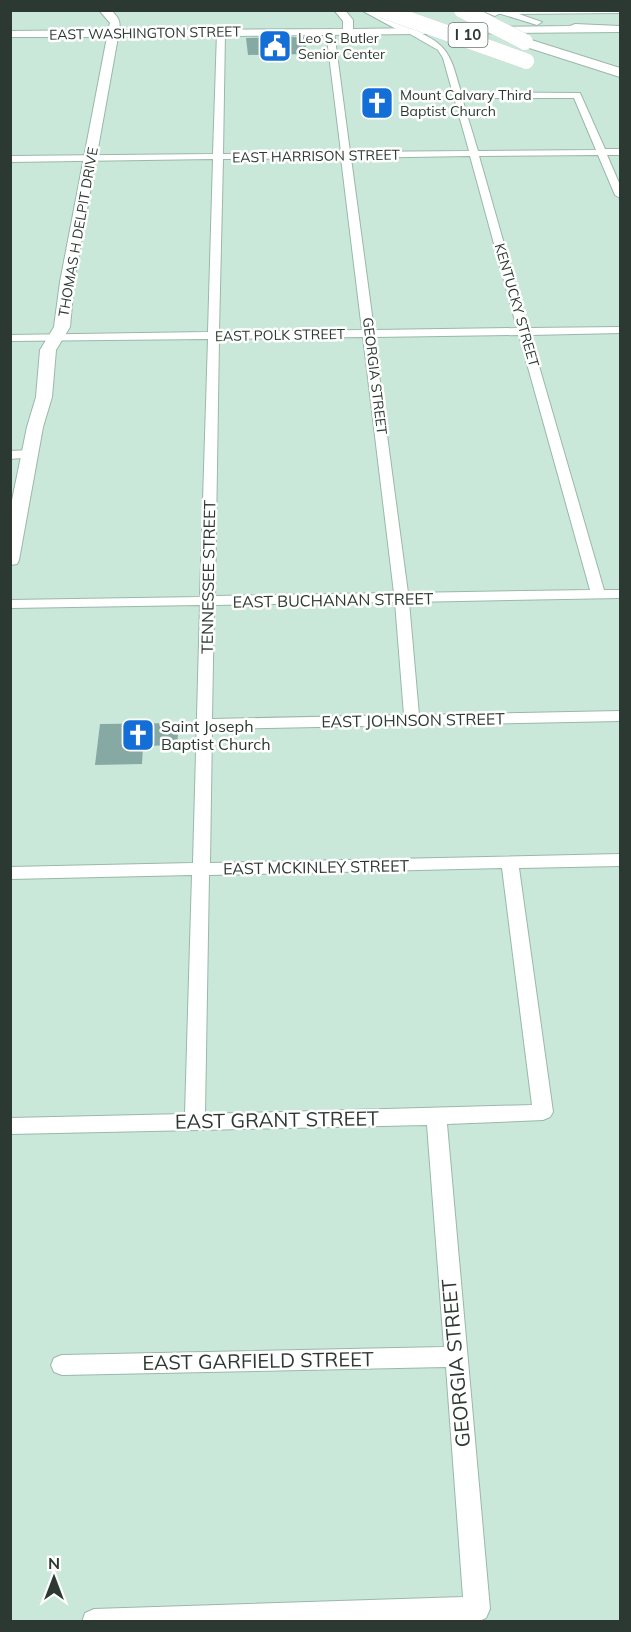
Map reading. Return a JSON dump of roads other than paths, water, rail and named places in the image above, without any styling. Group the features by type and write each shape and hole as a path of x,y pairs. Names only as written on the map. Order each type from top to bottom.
{"highway":[{"name":"I 10","path":"400,10 535,62 619,84"},
{"path":"353,30 372,21 375,11"},
{"path":"375,11 535,62"},
{"path":"375,11 408,29"},
{"name":"I 10","path":"456,13 525,42 556,52 619,84"}],"main road":[{"name":"THOMAS H DELPIT DRIVE","path":"10,560 30,454 44,397 48,350 62,327 66,282 72,262 91,158 114,20 104,10"},
{"path":"339,10 353,30"},
{"path":"491,31 496,15"},
{"path":"408,29 496,15 556,26 589,29"},
{"path":"408,29 491,31 621,28"},
{"name":"EAST WASHINGTON STREET","path":"10,34 408,29"}],"street":[{"path":"496,15 621,11"},
{"name":"KENTUCKY STREET","path":"408,29 444,51 598,595"},
{"name":"GEORGIA STREET","path":"330,31 402,598 412,721"},
{"name":"TENNESSEE STREET","path":"195,1121 221,33"},
{"path":"458,95 577,95 621,195"},
{"name":"EAST HARRISON STREET","path":"10,159 621,152"},
{"name":"EAST POLK STREET","path":"10,338 621,330"},
{"path":"10,455 30,454"},
{"name":"EAST BUCHANAN STREET","path":"10,604 621,594"},
{"name":"EAST JOHNSON STREET","path":"205,724 621,716"},
{"name":"EAST MCKINLEY STREET","path":"10,873 621,860"},
{"name":"EAST GRANT STREET","path":"10,1126 436,1117 543,1112 510,863"},
{"name":"GEORGIA STREET","path":"94,1622 477,1609 454,1357 436,1117"},
{"name":"EAST GARFIELD STREET","path":"62,1365 454,1357"}],"place":[{"name":"Leo S. Butler Senior Center","path":"275,46"},
{"name":"Mount Calvary Third Baptist Church","path":"377,103"},
{"name":"Saint Joseph Baptist Church","path":"138,735"}]}
